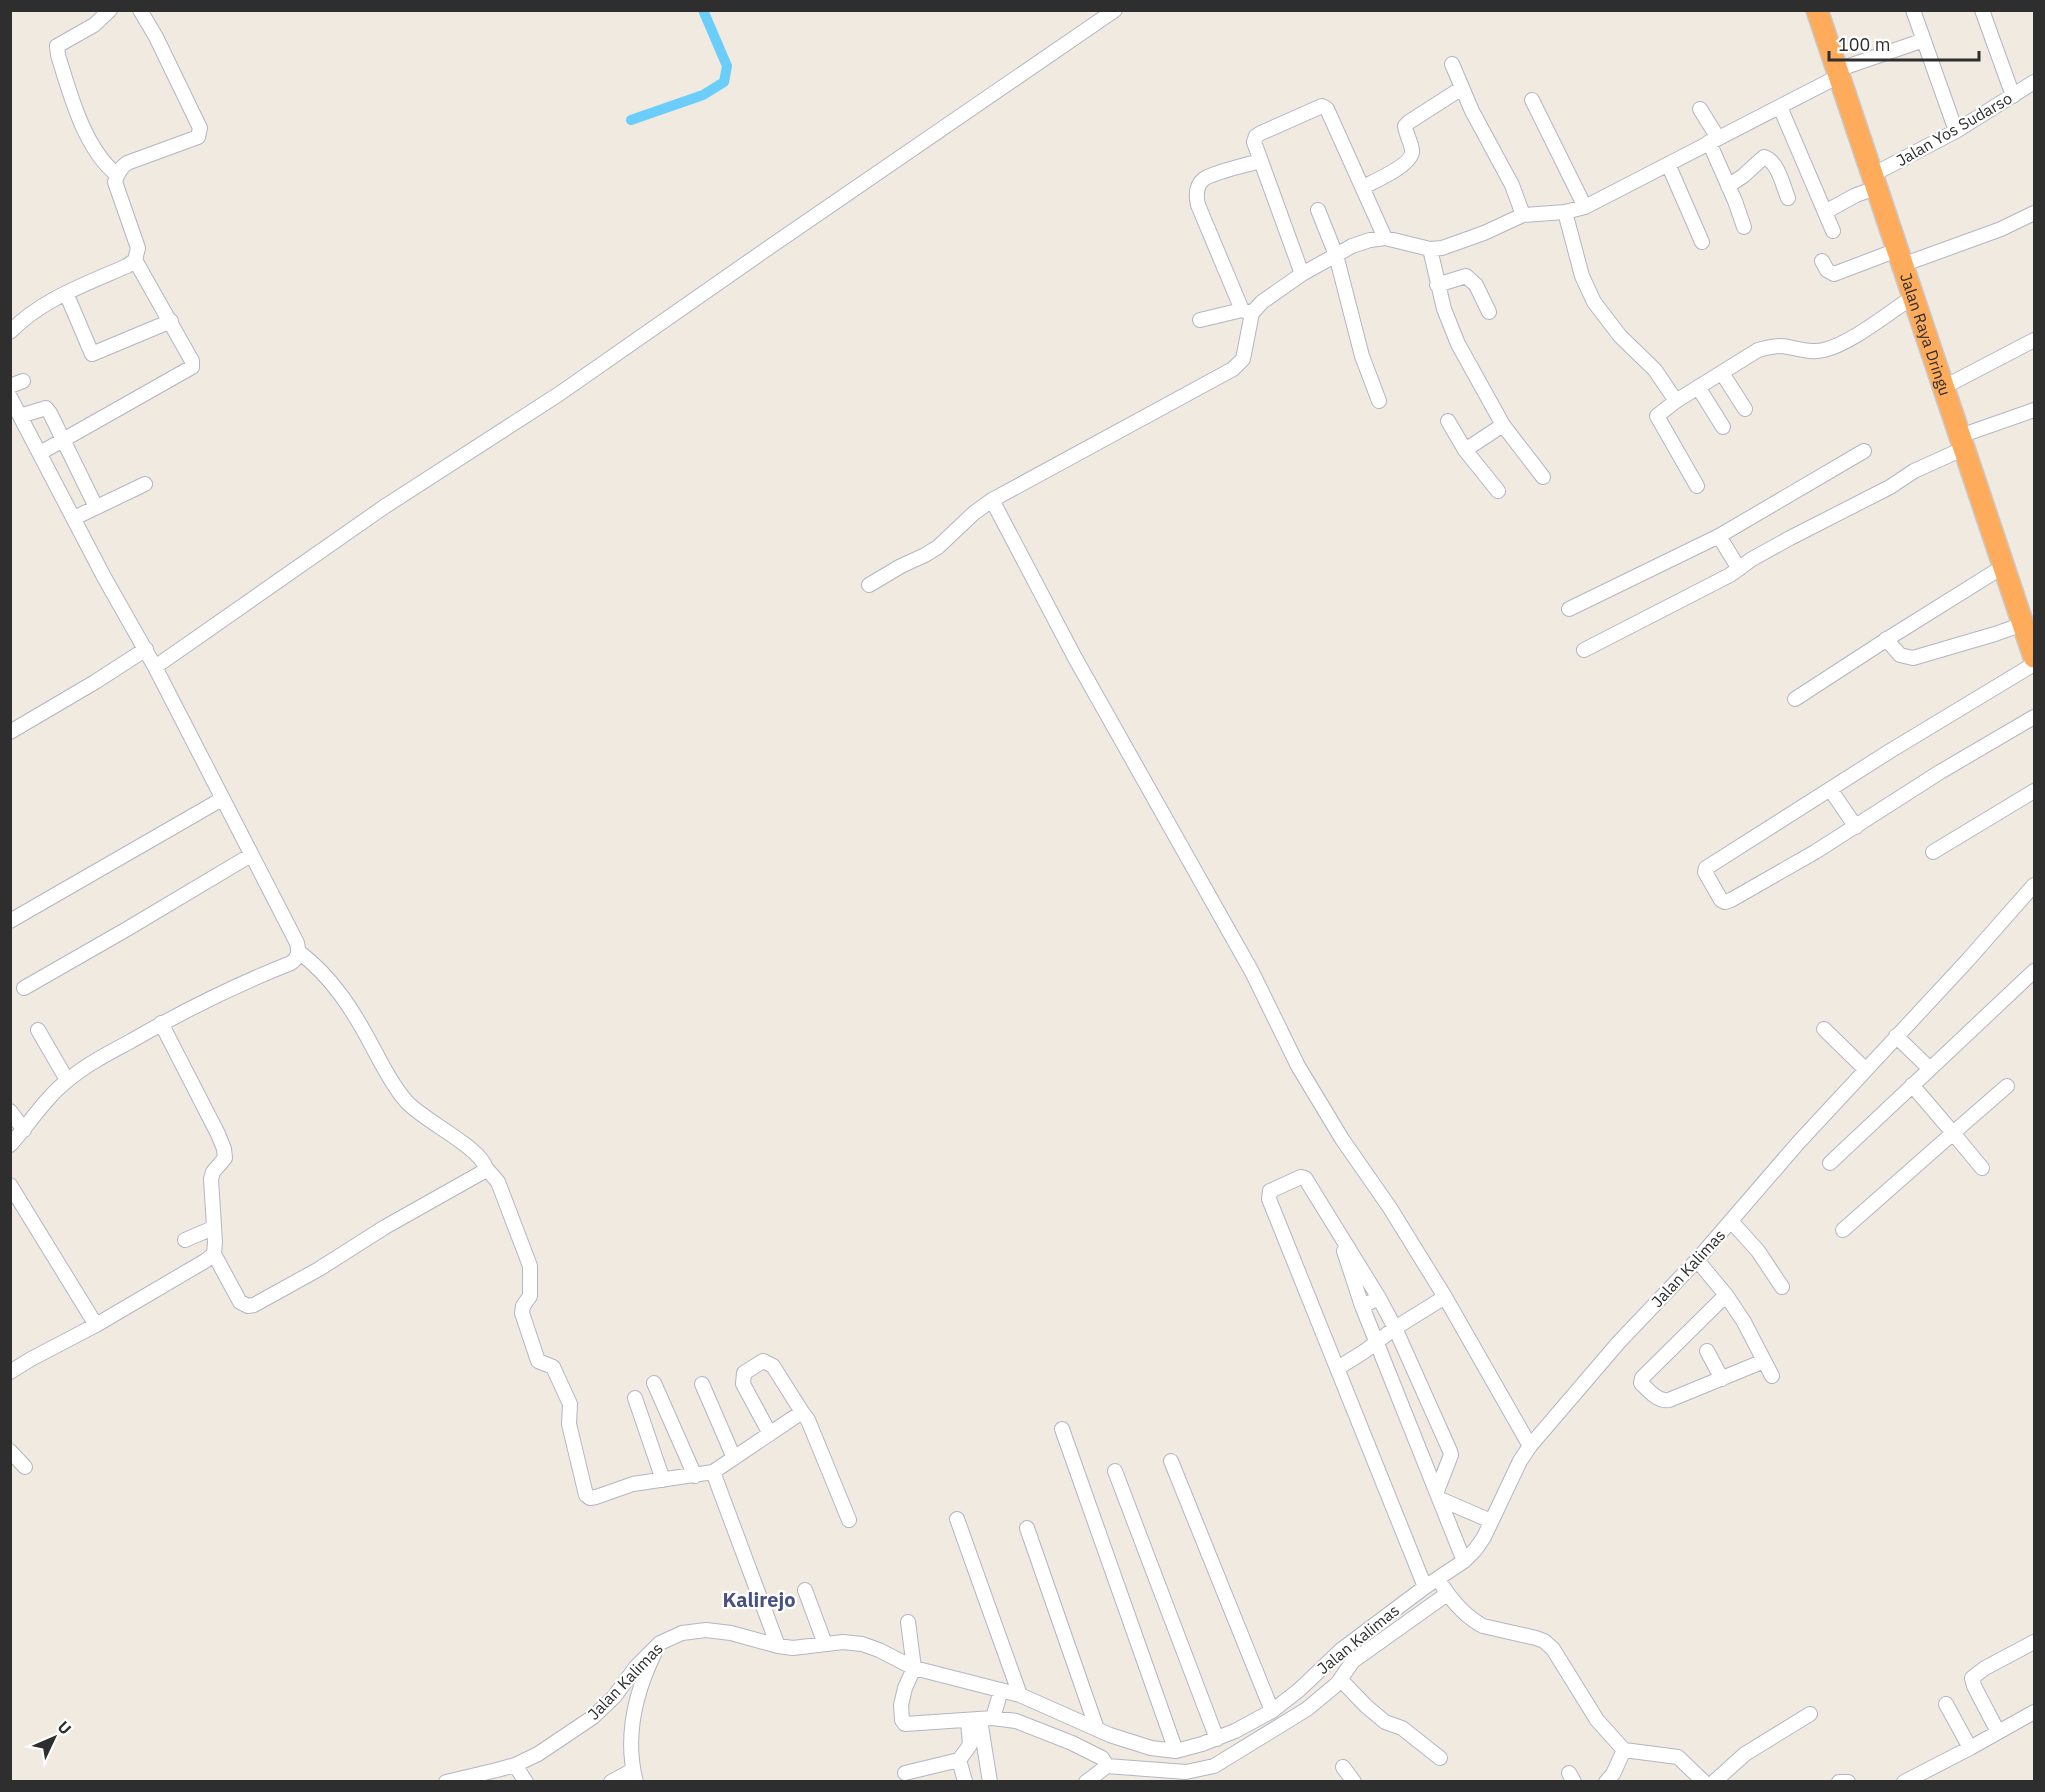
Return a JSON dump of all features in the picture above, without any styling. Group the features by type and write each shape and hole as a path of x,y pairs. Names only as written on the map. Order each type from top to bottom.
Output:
{"highway":[{"name":"Jalan Raya Dringu","path":"1817,10 1833,77 1874,181 2034,657"}],"street":[{"path":"110,10 94,25 57,46 73,106 104,164 117,175"},
{"path":"10,332 26,317 66,293 127,266 135,260 138,248 115,182 117,175 128,163 198,137 200,128 156,37 140,10"},
{"path":"155,667 384,507 559,394 770,246 1115,10"},
{"path":"1913,10 1956,131"},
{"path":"1982,10 2013,96"},
{"path":"1200,320 1247,312 1302,274 1352,246 1370,240 1385,238 1430,249 1442,248 1484,233 1522,215 1565,213 1586,207 1780,107 1833,77 1924,40"},
{"path":"1452,64 1488,144 1512,185 1522,215"},
{"name":"Jalan Yos Sudarso","path":"1825,212 2034,82"},
{"path":"1363,187 1404,164 1410,158 1412,149 1405,126 1462,87"},
{"path":"1532,100 1586,207"},
{"path":"1302,274 1254,142 1256,136 1325,106 1385,238"},
{"path":"1780,107 1833,231"},
{"path":"1700,110 1714,140 1744,227"},
{"path":"1728,186 1764,157 1770,159 1773,164 1788,198"},
{"path":"869,585 938,547 974,513 992,500 1225,375 1244,356 1247,312 1198,206 1196,195 1199,185 1207,177 1260,161"},
{"path":"1668,164 1702,242"},
{"path":"1318,210 1335,255 1362,356 1379,401"},
{"path":"1565,213 1582,276 1594,302 1620,336 1655,369 1676,401"},
{"path":"1822,261 1830,273 1834,274 2001,228 2034,213"},
{"path":"1430,249 1444,309 1458,344 1503,425 1543,477"},
{"path":"40,453 192,367 192,361 171,321 135,260"},
{"path":"1437,285 1466,276 1476,285 1489,312"},
{"path":"66,293 92,354 171,321"},
{"path":"1697,486 1658,419 1658,413 1758,350 1771,346 1807,351 1823,350 1846,340 1913,297"},
{"path":"1944,387 2034,340"},
{"path":"1722,373 1745,409"},
{"path":"1698,387 1723,427"},
{"path":"10,397 104,577 155,667 297,943 299,952 296,960 291,963 243,982 161,1023 85,1067 67,1080 43,1104 10,1145"},
{"path":"20,416 46,408 96,507"},
{"path":"1584,650 1681,601 1790,538 1890,487 1963,442 2034,410"},
{"path":"1448,422 1465,450 1498,491"},
{"path":"1465,450 1503,425"},
{"path":"1569,609 1719,536 1864,451"},
{"path":"74,518 145,484"},
{"path":"992,500 1074,656 1251,972 1298,1066 1342,1139 1390,1208 1445,1297 1530,1446"},
{"path":"1719,536 1739,569"},
{"path":"1795,699 2004,566"},
{"path":"1886,639 1900,655 1913,658 2023,624"},
{"path":"10,732 146,650"},
{"path":"2034,664 1830,789 1706,868 1705,872 1721,900 1725,902 1731,900 1856,827 1940,772 2034,717"},
{"path":"1830,789 1856,827"},
{"path":"1933,852 2034,791"},
{"path":"10,921 222,799"},
{"path":"24,988 251,855"},
{"name":"Jalan Kalimas","path":"446,1782 515,1765 561,1740 593,1717 614,1697 636,1667 660,1642 682,1633 706,1630 731,1633 793,1648 843,1642 862,1644 879,1650 912,1675 990,1708 1020,1695 1097,1730 1151,1748 1184,1763 1217,1739 1272,1711 1299,1690 1341,1650 1425,1587 1443,1586 1484,1537 1520,1461 1530,1446 1619,1342 1696,1260 1798,1143 1967,961 2034,885"},
{"path":"299,952 311,961 344,997 394,1085 407,1102 459,1140 483,1161 498,1182 530,1266 530,1296 523,1306 522,1313 536,1357 540,1363 553,1367 570,1404 568,1424 586,1495 590,1498 596,1497 633,1484 713,1472 802,1412"},
{"path":"1830,1163 2034,971"},
{"path":"161,1023 224,1149 225,1158 213,1172 211,1179 214,1254 240,1302 248,1306 254,1305 319,1269 486,1168"},
{"path":"1824,1029 1865,1069"},
{"path":"38,1030 67,1080"},
{"path":"1896,1036 1930,1069"},
{"path":"1912,1085 1982,1168"},
{"path":"1843,1230 2007,1086"},
{"path":"10,1111 24,1130"},
{"path":"1425,1587 1269,1199 1270,1191 1301,1177 1305,1178 1379,1298 1395,1328 1450,1451 1451,1455 1438,1495"},
{"path":"10,1185 96,1325"},
{"path":"1731,1221 1758,1251 1782,1287"},
{"path":"185,1240 213,1228"},
{"path":"1338,1231 1362,1306 1464,1561"},
{"path":"10,1372 96,1325 206,1261 214,1254"},
{"path":"1696,1260 1726,1295 1744,1322 1772,1376"},
{"path":"1726,1295 1640,1380 1663,1401 1670,1400 1764,1361"},
{"path":"1338,1368 1377,1343 1395,1328 1445,1297"},
{"path":"1362,1306 1379,1298"},
{"path":"1707,1351 1722,1379"},
{"path":"770,1434 743,1384 744,1373 763,1361 773,1366 808,1420 849,1520"},
{"path":"654,1383 695,1476"},
{"path":"702,1384 734,1458"},
{"path":"635,1398 663,1480"},
{"path":"1062,1429 1184,1763"},
{"path":"10,1451 25,1467"},
{"path":"1171,1461 1272,1711"},
{"path":"713,1472 778,1646"},
{"path":"1115,1472 1217,1739"},
{"path":"1438,1495 1491,1521"},
{"path":"957,1519 1020,1695"},
{"path":"1027,1528 1097,1730"},
{"path":"1086,1782 1107,1766 1184,1763 1214,1766 1307,1709 1341,1680 1353,1661 1443,1586 1468,1616 1483,1626 1544,1641 1553,1649 1597,1720 1624,1750 1678,1756 1704,1782"},
{"path":"805,1590 825,1644"},
{"path":"908,1622 912,1675 903,1694 901,1706 902,1720 905,1724 990,1708 1072,1743 1102,1758 1107,1766"},
{"path":"611,1782 634,1776 631,1720 642,1684 660,1642"},
{"path":"1998,1732 1972,1678 1985,1668 2034,1642"},
{"path":"1341,1680 1385,1722 1402,1728 1440,1758"},
{"path":"1947,1704 1970,1748"},
{"path":"905,1773 959,1760 990,1708"},
{"path":"990,1708 990,1782"},
{"path":"1904,1782 1929,1776 1970,1748 2034,1712"},
{"path":"1714,1782 1745,1754 1810,1714"},
{"path":"1606,1782 1618,1765 1624,1750"},
{"path":"959,1760 965,1781"},
{"path":"515,1765 526,1782"},
{"path":"1343,1767 1354,1782"},
{"path":"1839,1782 1848,1782"}],"waterway":[{"path":"631,120 703,95 724,82 727,66 703,10"}],"district":[{"name":"Kalirejo","path":"759,1600"}]}
